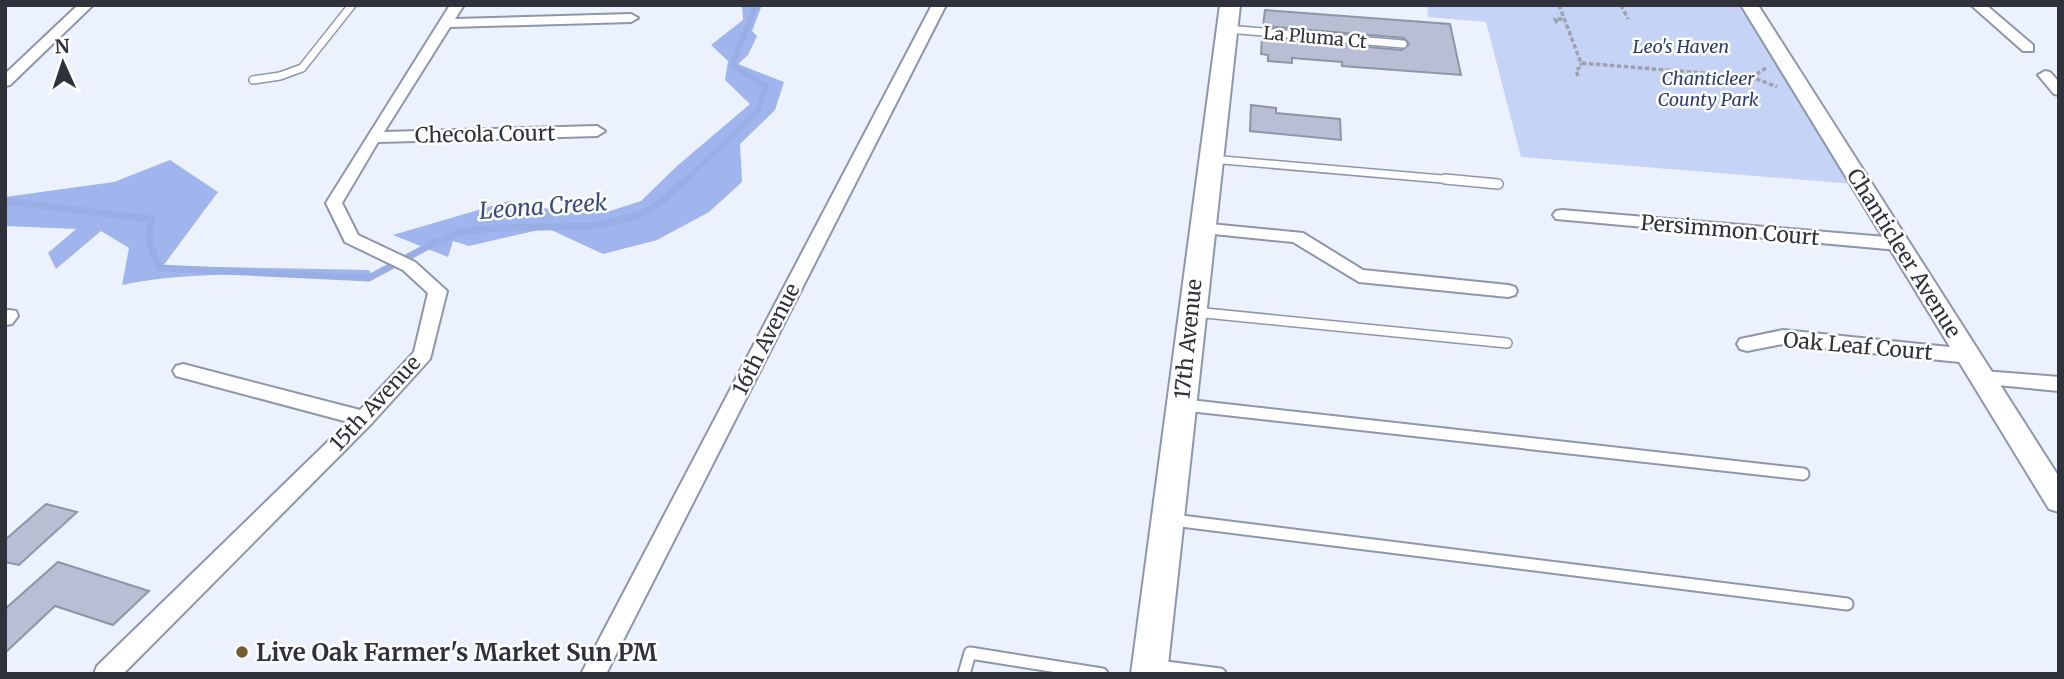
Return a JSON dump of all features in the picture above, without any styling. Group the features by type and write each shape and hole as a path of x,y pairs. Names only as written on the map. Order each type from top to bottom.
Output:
{"main road":[{"name":"17th Avenue","path":"1150,669 1200,228 1229,17"}],"street":[{"path":"5,82 86,5"},
{"name":"15th Avenue","path":"106,674 364,419 423,354 438,291 408,266 351,238 334,203 457,5"},
{"name":"16th Avenue","path":"593,674 939,5"},
{"name":"Chanticleer Avenue","path":"1749,5 2059,501"},
{"path":"1978,5 2028,48"},
{"path":"446,23 631,18"},
{"path":"2045,75 2059,90"},
{"name":"Checola Court","path":"373,137 597,131"},
{"name":"Persimmon Court","path":"1562,215 1899,244"},
{"path":"1200,228 1297,237 1359,276 1508,291"},
{"name":"Oak Leaf Court","path":"1746,344 1783,337 1969,356"},
{"path":"183,371 364,419"},
{"path":"1983,378 2059,384"}],"lane":[{"path":"253,80 280,76 302,68 352,5"},
{"name":"La Pluma Ct","path":"1229,17 1403,44"},
{"path":"1210,159 1497,184"},
{"path":"1191,311 1507,343"},
{"path":"1181,405 1803,474"},
{"path":"1169,520 1847,604"},
{"path":"964,674 970,653 1102,674"},
{"path":"1150,669 1220,674"}],"path":[{"path":"1559,5 1582,66 1576,70 1578,76"},
{"path":"1621,5 1628,19"},
{"path":"1557,23 1555,19 1564,19"},
{"path":"1581,63 1752,76 1778,88"},
{"path":"1752,76 1767,68"},
{"path":"1718,69 1728,75"}],"green space":[{"name":"Chanticleer County Park","path":"1427,5 1755,5 1866,185 1521,157 1486,22 1428,17"}],"shaded area":[{"path":"742,5 762,5 752,31 757,36 748,55 738,64 784,82 775,110 740,144 742,182 709,212 657,240 603,254 547,228 469,246 453,241 448,257 393,235 509,201 571,213 607,212 641,201 677,166 750,104 725,80 728,61 711,45 743,20"},
{"path":"170,160 218,192 163,266 369,270 374,279 215,275 122,285 129,248 101,231 56,269 48,253 76,229 5,226 5,197 114,182"}],"building":[{"path":"1265,10 1450,24 1461,75 1342,66 1342,62 1292,58 1292,63 1268,61 1268,55 1261,54 1262,38 1402,50 1409,44 1404,38 1263,26"},
{"path":"1251,105 1276,108 1276,113 1340,119 1341,140 1250,131"},
{"path":"46,504 77,512 19,565 5,562 5,540"},
{"path":"58,562 149,591 113,625 55,606 5,653 5,609"}],"waterway":[{"name":"Leona Creek","path":"685,181 758,110 766,86 732,65 756,5"},
{"name":"Leona Creek","path":"5,201 151,219 149,241 159,268 369,278 434,243 461,232 496,228 593,226 637,216 655,207 687,179"}],"place":[{"name":"Live Oak Farmer's Market Sun PM","path":"242,652"}],"park label":[{"name":"Leo's Haven","path":"1681,46"}]}
